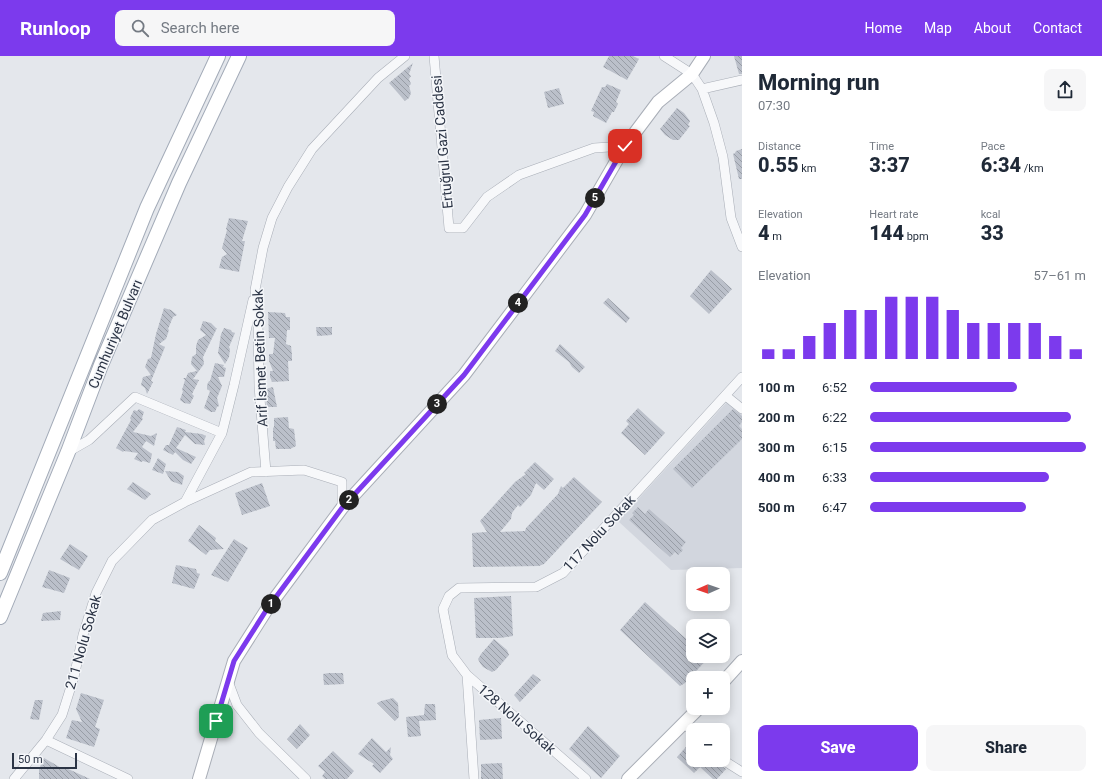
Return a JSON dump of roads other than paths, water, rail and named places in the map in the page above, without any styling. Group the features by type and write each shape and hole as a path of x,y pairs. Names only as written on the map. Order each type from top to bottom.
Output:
{"main road":[{"name":"Cumhuriyet Bulvarı","path":"0,573 147,208 218,56"},
{"name":"Cumhuriyet Bulvarı","path":"0,617 68,452 101,365 179,183 239,56"}],"street":[{"name":"Arif İsmet Betin Sokak","path":"266,472 259,386 258,322 255,290 263,248 272,218 288,187 312,149 378,78 405,56"},
{"name":"Ertuğrul Gazi Caddesi","path":"434,56 449,228 464,228 487,197 519,175 594,148 625,146"},
{"path":"664,56 692,74 702,89 714,123 722,157 731,218 742,247"},
{"path":"199,779 234,661 267,609 342,508 464,375 585,215 625,146 658,102 692,74 704,56"},
{"path":"702,89 742,80"},
{"path":"185,502 222,433 255,290"},
{"name":"117 Nolu Sokak","path":"452,655 443,609 448,596 459,588 536,587 563,573 742,377"},
{"path":"726,396 742,409"},
{"path":"68,452 89,440 134,397 222,433"},
{"name":"211 Nolu Sokak","path":"14,779 46,740 62,715 74,677 83,635 96,593 112,561 152,520 185,502 251,472 304,470 342,482 342,508"},
{"name":"128 Nolu Sokak","path":"452,655 467,675 586,779"},
{"path":"730,674 742,661"},
{"path":"467,675 474,779"},
{"path":"228,681 237,705 259,733 306,779"},
{"path":"628,779 686,731"},
{"path":"46,740 128,779"},
{"path":"730,764 742,772"}]}
